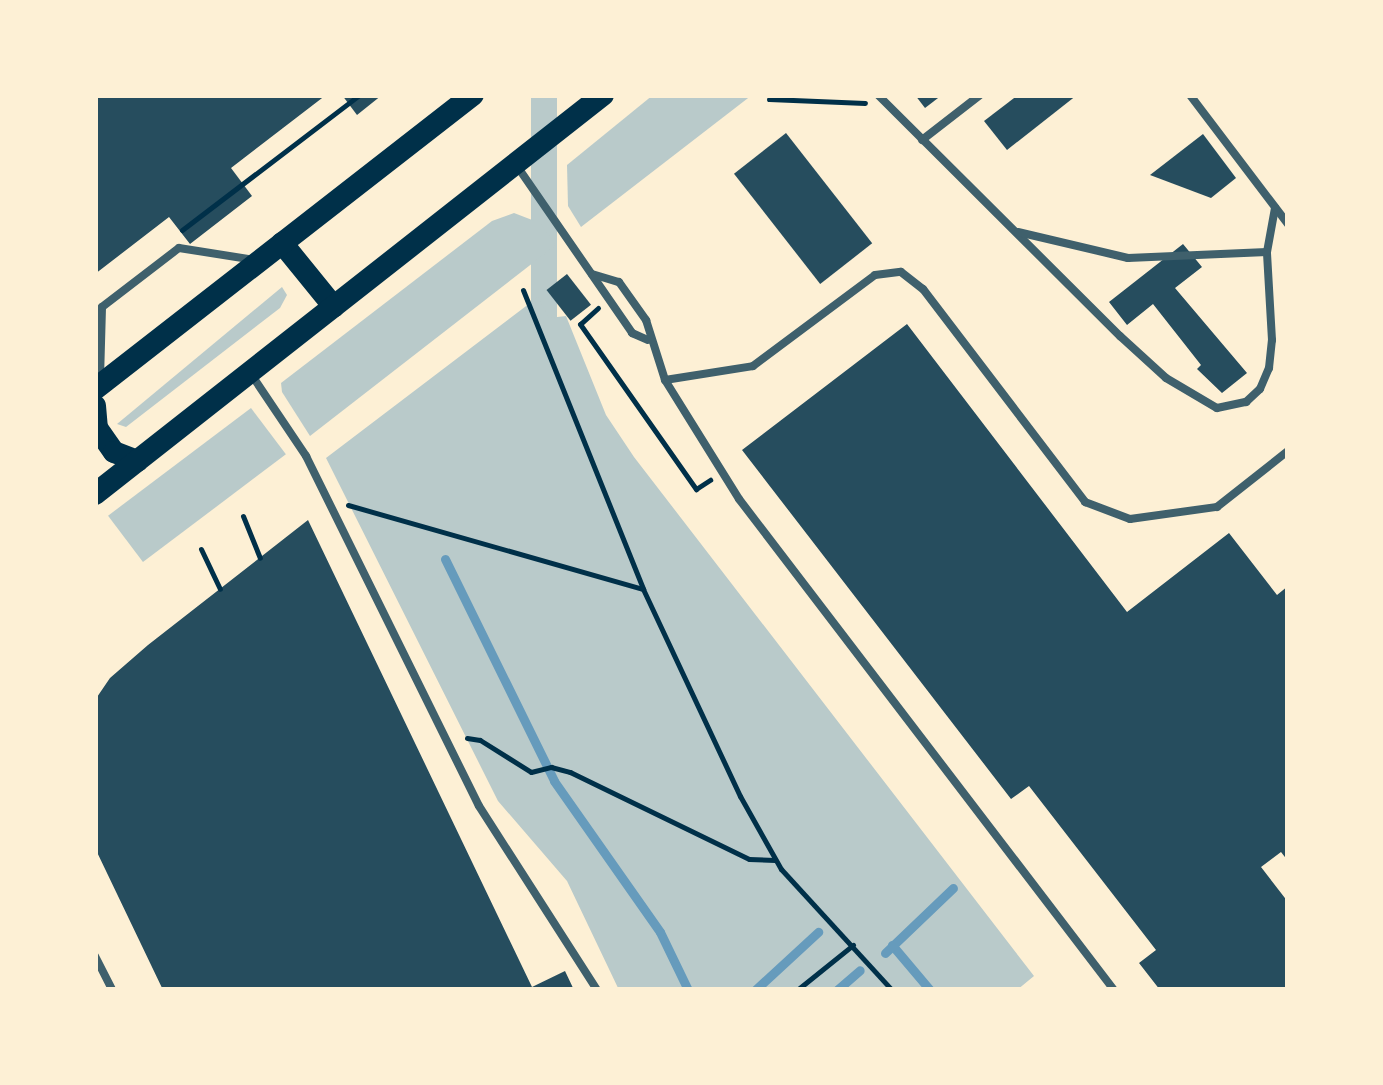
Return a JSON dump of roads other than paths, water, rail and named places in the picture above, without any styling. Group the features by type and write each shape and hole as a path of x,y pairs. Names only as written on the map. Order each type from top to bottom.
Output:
{"main road":[{"path":"137,461 114,452 96,428 96,394 260,260 473,95"},
{"path":"95,494 603,95"},
{"path":"282,243 334,307"}],"lane":[{"path":"878,95 1166,378 1216,408 1246,402 1260,389 1268,368 1272,340 1268,252 1276,208"},
{"path":"922,140 980,95"},
{"path":"1190,95 1288,224"},
{"path":"515,163 632,333 648,340"},
{"path":"1014,231 1128,258 1223,258 1268,252"},
{"path":"96,394 102,307 179,248 260,260"},
{"path":"665,380 752,366 875,276 901,272 923,289 1085,502 1130,519 1217,507 1288,451"},
{"path":"592,274 619,282 646,320 648,340 665,380 721,472 1114,990"},
{"path":"251,374 306,456 331,503 479,806 597,990"},
{"path":"95,956 112,990"}],"waterway":[{"path":"445,559 554,781 660,932 688,990"},
{"path":"885,953 953,888"},
{"path":"755,990 818,932"},
{"path":"892,945 930,990"},
{"path":"837,990 860,970"}]}
